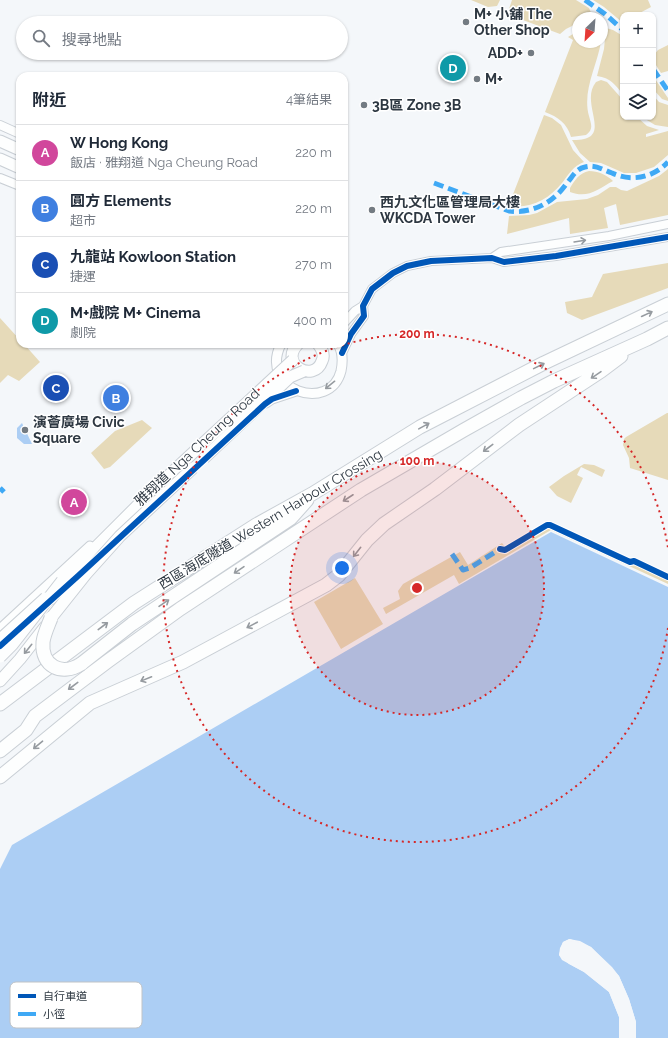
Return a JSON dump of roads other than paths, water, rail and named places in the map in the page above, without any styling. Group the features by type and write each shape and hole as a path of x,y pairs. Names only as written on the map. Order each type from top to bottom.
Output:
{"highway":[{"name":"西區海底隧道 Western Harbour Crossing","path":"0,704 153,590 256,525 312,494 420,427 544,363 668,304"},
{"name":"西區海底隧道 Western Harbour Crossing","path":"0,751 26,730 35,716 92,672 180,609 392,472 521,398 668,328"},
{"path":"0,777 90,703 183,662 326,585 338,575 367,540 384,524 435,489 519,425 601,371 638,343"},
{"path":"52,618 44,636 43,650 48,662 52,666 61,670 72,669 81,664 132,624 291,518 312,494"}],"main road":[{"path":"0,141 16,148"},
{"path":"0,159 16,166"},
{"path":"295,348 292,354 293,360 297,367 304,371"},
{"name":"雅翔道 Nga Cheung Road","path":"0,681 32,645 86,574 136,520 290,377 304,371 314,370 322,362 323,353 320,348"},
{"name":"雅翔道 Nga Cheung Road","path":"64,584 152,491 293,360"},
{"path":"0,657 64,584"}],"street":[{"path":"0,125 16,132"},
{"path":"0,178 16,184"},
{"path":"492,258 501,252 609,236 668,224"},
{"path":"348,338 364,316 363,306 372,288 398,270 407,266 431,261 492,258 504,262 556,256 668,237"},
{"path":"348,318 355,310 363,306"},
{"path":"279,348 277,354 277,367 284,381 296,391 310,394 328,388 335,382 340,374 343,364 340,348"},
{"name":"雅翔道 Nga Cheung Road","path":"0,629 256,394 277,367"},
{"name":"雅翔道 Nga Cheung Road","path":"0,638 64,584 265,404 272,399 296,391"},
{"path":"50,582 64,584"},
{"name":"雅翔道 Nga Cheung Road","path":"0,646 43,608 64,584"},
{"path":"28,603 43,608"}],"water":[{"path":"22,423 32,444 24,444 17,438 17,428"},
{"path":"551,532 668,587 668,1038 636,1038 636,1022 629,999 619,976 591,947 570,939 563,942 559,955 569,964 584,972 609,992 619,1017 619,1038 0,1038 0,869 12,845"}],"place":[{"name":"M+ 小舖 The Other Shop","path":"466,22"},
{"name":"ADD+","path":"531,53"},
{"name":"M+戲院 M+ Cinema","path":"453,68"},
{"name":"M+","path":"477,79"},
{"name":"3B區 Zone 3B","path":"364,105"},
{"name":"西九文化區管理局大樓 WKCDA Tower","path":"372,210"},
{"name":"九龍站 Kowloon Station","path":"56,388"},
{"name":"圓方 Elements","path":"116,398"},
{"name":"演薈廣場 Civic Square","path":"25,430"},
{"name":"W Hong Kong","path":"74,502"}]}
